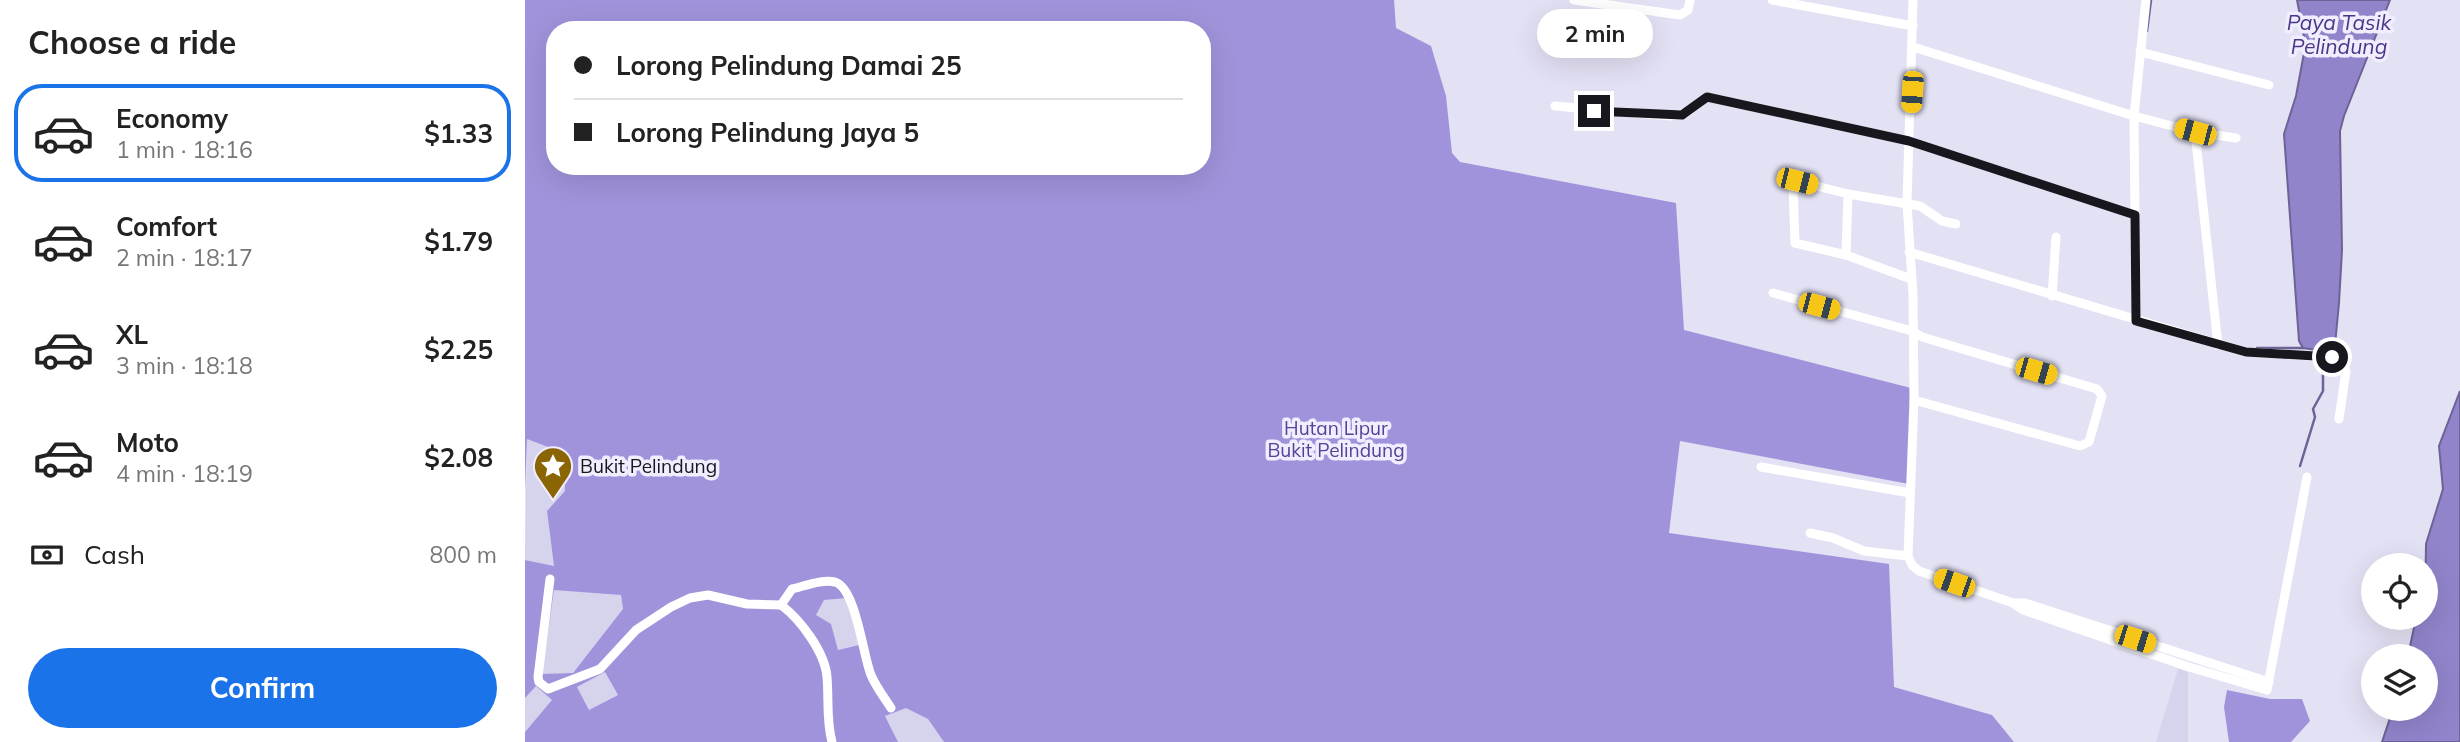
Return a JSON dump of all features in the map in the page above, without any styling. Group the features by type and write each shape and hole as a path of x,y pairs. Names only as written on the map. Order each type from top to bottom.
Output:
{"street":[{"path":"1574,0 1679,15 1688,10 1690,0"},
{"path":"1772,0 1913,26"},
{"path":"1913,0 1907,203 1912,279 1913,400 1908,556 1912,565 1919,571 2013,603 2025,603 2269,682 2307,477"},
{"path":"2136,321 2134,116 2146,0"},
{"path":"1913,47 2134,116 2195,132 2236,138"},
{"path":"2140,52 2269,85"},
{"path":"1555,106 1670,116 1686,113 1707,97 1909,141 2135,215"},
{"path":"2195,132 2218,345"},
{"path":"1912,279 1846,255 1795,243 1794,182 1924,207 1942,220 1956,224"},
{"path":"1846,255 1847,194"},
{"path":"2052,296 2056,237"},
{"path":"1909,252 2218,345 2269,355 2340,358 2346,371 2339,419"},
{"path":"1773,293 1912,331 1922,337 2097,389 2102,396 2087,444 2080,446 1913,400"},
{"path":"1761,467 1910,493"},
{"path":"1810,533 1833,538 1864,551 1908,556"},
{"path":"550,579 538,677 539,682 548,689 600,669 636,630 690,598 708,595 747,604 781,605 802,624 825,668 826,707 832,742"},
{"path":"781,605 792,589 835,582 844,588 851,599 870,674 891,708"}],"shaded area":[{"path":"527,439 565,453 565,491 547,511 554,566 525,560"},
{"path":"554,589 621,595 623,609 573,673 542,675"},
{"path":"847,598 859,645 838,650 831,625 816,615 824,600"},
{"path":"2178,669 2188,672 2188,742 2156,742"},
{"path":"605,672 618,695 589,710 577,687"},
{"path":"536,685 553,700 525,732 525,698"},
{"path":"906,707 928,719 944,742 898,742 885,716"}],"green space":[{"name":"Hutan Lipur Bukit Pelindung","path":"525,0 1394,0 1396,28 1431,46 1446,96 1452,153 1460,162 1676,203 1684,330 1911,388 1909,484 1680,441 1669,533 1889,564 1894,687 1992,715 2014,742 944,742 928,719 906,708 885,716 898,742 525,742 525,732 552,700 536,686 525,698 525,560 554,566 547,511 565,491 564,453 527,439 525,490","holes":["554,590 621,595 623,609 573,673 542,674","847,598 859,645 838,650 831,624 816,615 824,600","605,672 618,695 589,710 577,687"]},
{"path":"2227,690 2270,699 2302,699 2310,721 2291,742 2229,742 2224,707"}],"water":[{"name":"Paya Tasik Pelindung","path":"2297,0 2390,0 2340,131 2342,250 2335,345 2331,352 2303,348 2299,341 2284,134 2296,96 2304,53"},
{"path":"2460,391 2460,742 2382,742 2389,721 2438,721 2438,644 2411,644 2413,630 2438,630 2438,553 2426,553 2426,544 2443,489 2439,446"}],"waterway":[{"path":"2147,31 2151,0"},
{"path":"2257,348 2303,348"},
{"path":"2300,466 2315,417 2313,409 2323,391 2323,362"}],"place":[{"name":"Bukit Pelindung","path":"553,500"}],"route":[{"path":"1594,111 1682,115 1707,97 1909,141 2135,215 2136,321 2246,352 2332,357"}]}
